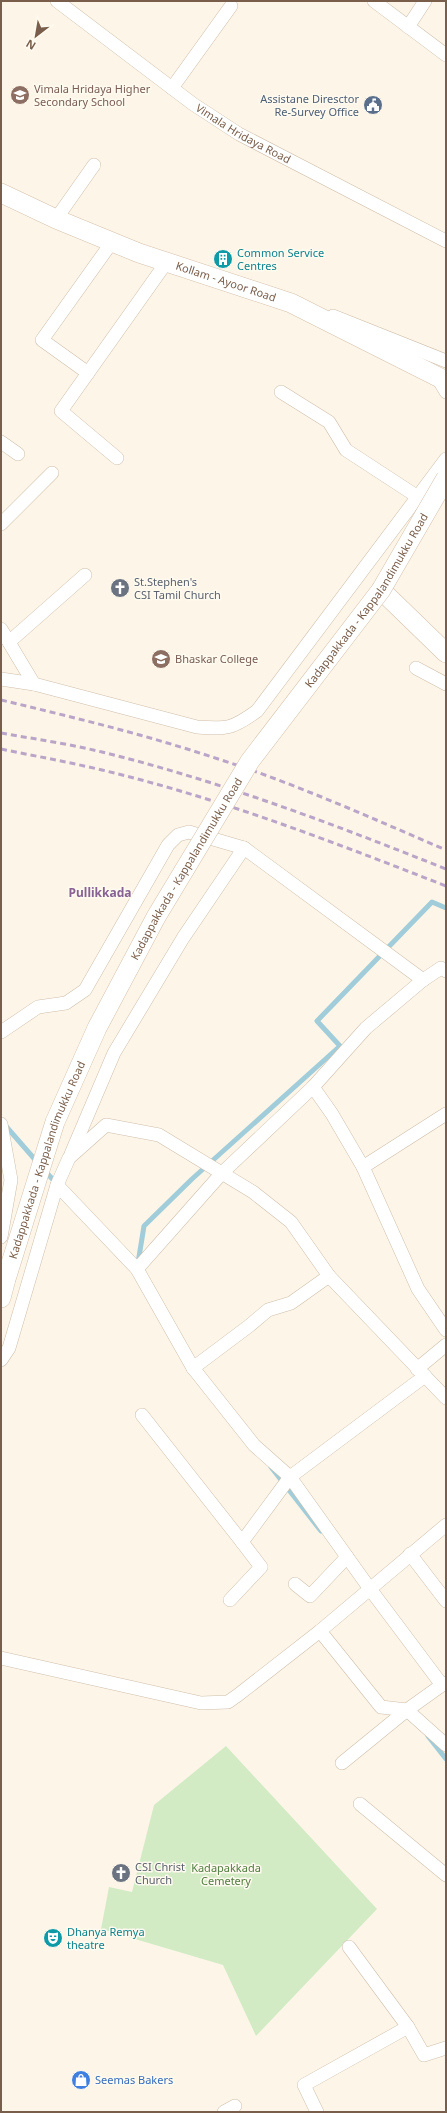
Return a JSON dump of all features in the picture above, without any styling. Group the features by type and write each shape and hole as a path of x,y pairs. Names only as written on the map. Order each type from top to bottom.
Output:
{"main road":[{"name":"Kollam - Ayoor Road","path":"1,193 56,219 166,263 291,303 443,373"},
{"name":"Kadappakkada - Kappalandimukku Road","path":"1,1298 55,1122 97,1028 156,917 250,761 381,590 446,478"},
{"path":"381,590 446,653"}],"street":[{"name":"Vimala Hridaya Road","path":"57,1 172,88 239,134 446,241"},
{"path":"374,1 446,55"},
{"path":"408,27 426,1"},
{"path":"172,88 231,6"},
{"path":"56,219 94,165"},
{"path":"88,373 42,340 112,242"},
{"path":"117,458 61,411 166,263"},
{"path":"443,373 446,392"},
{"path":"281,392 329,422 346,450 418,497"},
{"path":"1,442 18,454"},
{"path":"1,679 34,684 197,726 220,728 237,725 257,711 446,460"},
{"path":"1,524 52,473"},
{"path":"9,642 85,575"},
{"path":"1,629 34,684"},
{"path":"416,668 446,684"},
{"path":"1,1032 38,1007 66,1003 85,990 168,846 178,835 189,832 244,848 423,980"},
{"path":"1,1360 8,1348 57,1185 114,1053 183,938 244,848"},
{"path":"137,1269 222,1173 313,1087 366,1028 423,980 441,968 446,971"},
{"path":"313,1087 332,1114 362,1167 418,1289 446,1330"},
{"path":"362,1167 446,1114"},
{"path":"1,1124 12,1180 1,1237"},
{"path":"69,1158 106,1125 159,1135 253,1192 291,1222 329,1276 446,1398"},
{"path":"57,1185 137,1269 193,1368 254,1445 290,1477 370,1589 444,1684 407,1710 342,1763"},
{"path":"193,1368 268,1310 291,1303 329,1276"},
{"path":"242,1542 290,1477 421,1372 446,1345"},
{"path":"142,1414 262,1567 230,1600"},
{"path":"1,1658 201,1703 228,1702 320,1631 446,1525"},
{"path":"410,1554 446,1601"},
{"path":"295,1584 310,1596 347,1557"},
{"path":"320,1631 381,1707 407,1710 446,1745"},
{"path":"360,1804 446,1875"},
{"path":"349,1947 408,2027 424,2055 446,2048"},
{"path":"317,2112 304,2085 408,2027"}],"green space":[{"name":"Kadapakkada Cemetery","path":"226,1746 377,1909 256,2036 223,1965 101,1929 109,1887 132,1892 154,1805"}],"waterway":[{"path":"138,1263 144,1226 192,1179 340,1046 317,1021 432,902 446,908"},
{"path":"4,1124 38,1163"},
{"path":"45,1171 57,1184"},
{"path":"271,1467 321,1531"},
{"path":"428,1736 446,1759"}],"railway":[{"path":"1,700 134,733 242,767 330,800 446,850"},
{"path":"1,733 90,749 190,776 276,804 446,869"},
{"path":"1,749 102,770 146,781 233,807 319,837 446,886"}],"place":[{"name":"Vimala Hridaya Higher Secondary School","path":"20,95"},
{"name":"Assistane Diresctor Re-Survey Office","path":"373,105"},
{"name":"Common Service Centres","path":"223,259"},
{"name":"St.Stephen's CSI Tamil Church","path":"120,588"},
{"name":"Bhaskar College","path":"161,659"},
{"name":"CSI Christ Church","path":"121,1873"},
{"name":"Dhanya Remya theatre","path":"53,1938"},
{"name":"Seemas Bakers","path":"81,2080"}],"district":[{"name":"Pullikkada","path":"100,893"}]}
